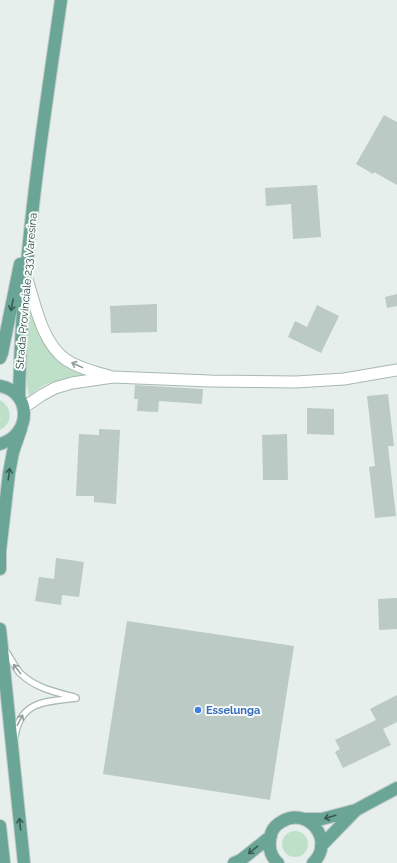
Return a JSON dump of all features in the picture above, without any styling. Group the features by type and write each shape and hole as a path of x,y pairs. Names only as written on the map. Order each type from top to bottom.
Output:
{"main road":[{"name":"Strada Provinciale 233 Varesina","path":"0,569 0,551 9,473 13,452 24,422 21,403 19,357 26,273 36,184 61,0"},
{"name":"Strada Provinciale 233 Varesina","path":"0,358 36,184"},
{"path":"0,386 11,391 21,403"},
{"path":"0,444 15,437 21,429"},
{"path":"0,629 12,758 24,863"},
{"path":"278,863 271,855 269,846 273,830 278,824 286,819 322,819 356,810 395,789"},
{"path":"318,857 356,810"},
{"path":"303,819 311,823 317,829 321,837 318,857"},
{"path":"0,826 4,863"},
{"path":"234,863 241,860 271,836"}],"street":[{"path":"26,273 42,327 55,349 75,365 113,377"},
{"path":"21,403 55,388 72,383 113,377 210,381 320,381 368,376 397,370"}],"lane":[{"path":"1,644 20,673 31,682 45,689 76,698 47,702 29,708 22,715 17,725 12,758"}],"green space":[{"path":"30,311 32,311 44,342 56,359 74,371 85,375 85,377 63,379 49,383 42,386 31,396 29,396 26,364"},
{"path":"0,400 7,407 10,415 7,423 0,430"},
{"path":"295,831 304,835 308,844 304,853 295,857 286,853 282,844 286,835"}],"building":[{"path":"384,115 397,122 397,185 356,164"},
{"path":"317,185 321,237 293,239 291,204 266,206 265,188"},
{"path":"397,294 397,306 387,308 385,297"},
{"path":"157,304 157,332 111,333 110,306"},
{"path":"317,305 339,316 321,353 288,337 295,321 307,327"},
{"path":"135,385 203,389 202,404 159,401 158,412 137,411 138,399 134,399"},
{"path":"388,394 394,446 388,446 396,516 375,518 369,467 375,466 367,396"},
{"path":"307,408 334,409 334,435 307,434"},
{"path":"99,429 120,430 116,504 94,502 94,496 76,496 79,434 99,435"},
{"path":"287,434 288,480 263,480 262,435"},
{"path":"56,558 84,562 79,597 62,595 61,605 35,601 39,577 54,579"},
{"path":"397,598 397,629 379,630 378,599"},
{"name":"Esselunga","path":"127,621 294,646 270,800 103,774"},
{"path":"397,695 397,722 383,729 391,745 343,768 335,752 340,749 335,740 376,720 370,709"}],"place":[{"name":"Esselunga","path":"198,710"}]}
